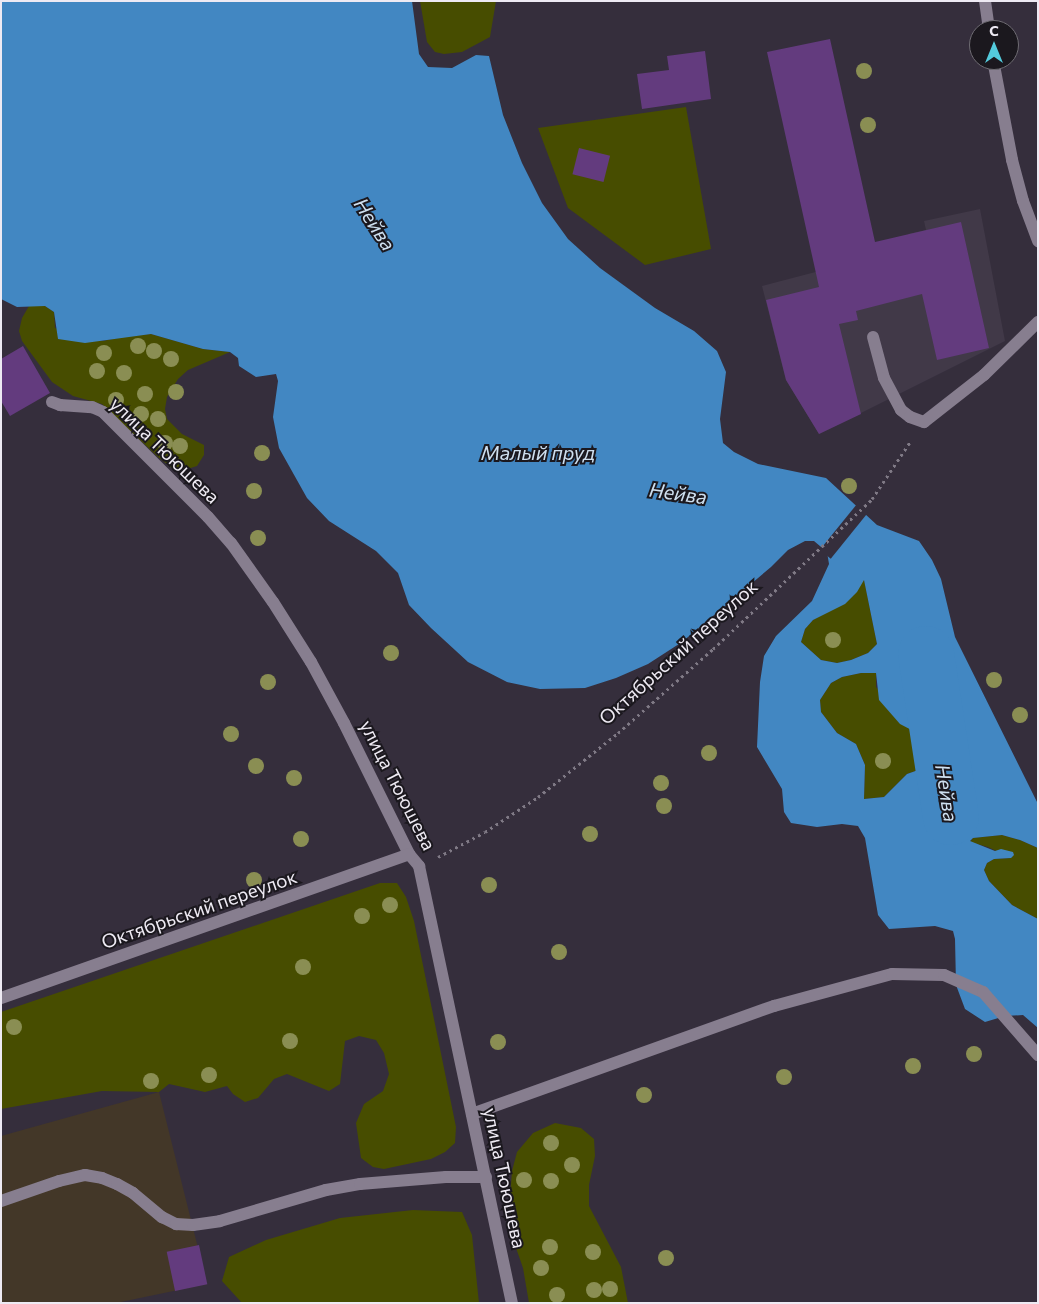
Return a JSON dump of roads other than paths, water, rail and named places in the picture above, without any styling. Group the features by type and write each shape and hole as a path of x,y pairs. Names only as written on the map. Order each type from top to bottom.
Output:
{"street":[{"path":"985,1 988,20"},
{"path":"996,70 1012,160 1023,201 1038,241"},
{"path":"873,337 884,378 901,410 910,418 924,422 984,375 1038,322"},
{"name":"улица Тююшева","path":"52,402 60,405 92,407 103,412 208,517 231,543 273,602 311,662 349,731 409,854 419,866 512,1303"},
{"name":"Октябрьский переулок","path":"1,998 409,854"},
{"path":"472,1114 774,1006 892,974 944,975 983,992 1038,1055"},
{"path":"1,1200 59,1181 85,1175 102,1178 118,1184 133,1193 162,1217 176,1224 193,1225 220,1221 326,1190 360,1184 446,1177 486,1177"}],"water":[{"name":"Малый пруд","path":"1,1 412,1 419,54 428,67 452,68 476,55 489,56 503,115 522,163 542,203 568,239 600,268 655,308 694,331 717,351 726,372 720,419 723,443 734,452 758,464 826,478 877,525 919,541 932,560 941,579 955,637 1038,804 1038,848 1002,835 973,838 970,841 995,851 1001,849 1013,852 1014,855 1011,858 994,859 987,863 984,870 989,881 1012,905 1038,919 1038,1028 1023,1015 1005,1016 985,1022 965,1009 956,985 955,939 953,931 935,926 889,929 878,915 865,838 858,826 842,824 817,827 791,823 784,812 782,789 757,747 760,682 764,656 776,636 812,601 829,564 827,552 814,541 805,541 788,550 771,567 682,642 648,664 616,678 585,688 540,689 507,682 468,662 431,628 409,605 398,573 376,551 329,521 307,498 279,448 273,417 278,381 276,374 256,377 239,366 238,358 230,352 203,349 151,334 85,343 58,339 54,312 45,306 17,307 1,299","holes":["864,580 877,644 868,653 851,660 837,663 821,660 801,642 805,629 813,620 845,604 857,592","861,673 876,673 879,700 900,724 921,735 946,730 921,769 907,774 884,797 864,799 865,765 856,744 837,733 821,712 820,700 831,683 842,677"]}],"waterway":[{"name":"Нейва","path":"926,654 951,817"}]}
